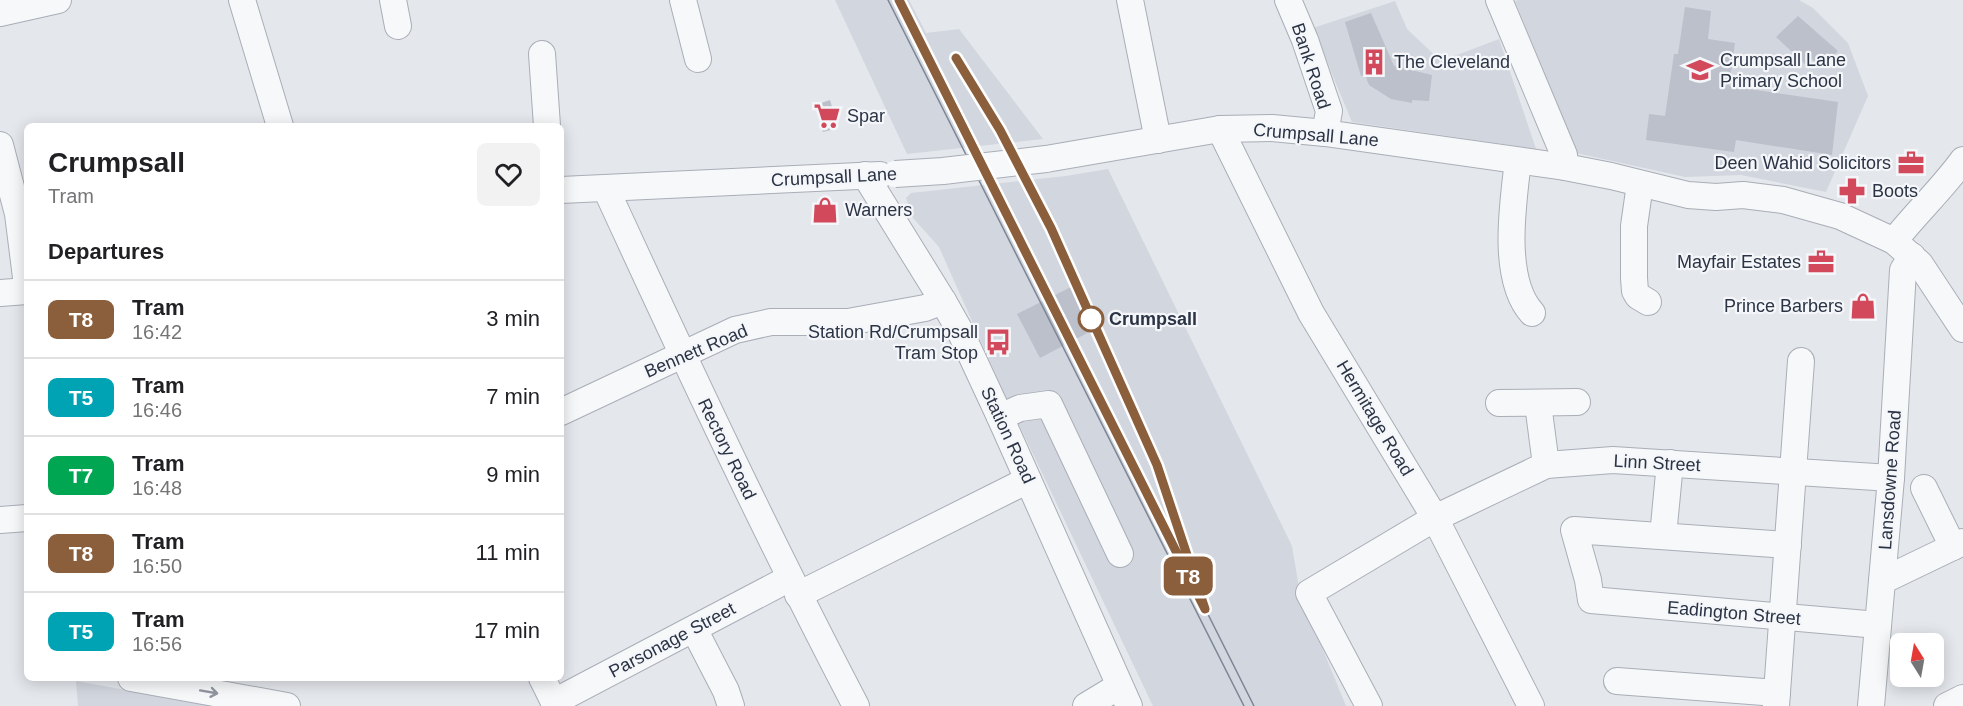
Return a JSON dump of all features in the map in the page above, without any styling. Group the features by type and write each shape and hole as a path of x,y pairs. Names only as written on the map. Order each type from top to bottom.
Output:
{"street":[{"path":"0,13 58,0"},
{"path":"242,0 279,123"},
{"path":"393,0 398,26"},
{"path":"683,0 698,59"},
{"path":"1130,0 1158,140"},
{"name":"Bank Road","path":"1288,0 1305,40 1329,111 1324,133"},
{"path":"1499,0 1564,155 1565,167"},
{"path":"542,54 547,123"},
{"name":"Crumpsall Lane","path":"564,190 943,171 1046,159 1220,129 1272,128 1324,133 1565,167 1688,195 1716,197 1743,195 1783,200 1840,216 1903,248"},
{"name":"Hermitage Road","path":"1220,129 1311,313 1435,518 1531,706"},
{"path":"0,145 24,268"},
{"name":"Lansdowne Road","path":"1871,706 1891,478 1903,248 1911,219 1951,177 1963,160"},
{"path":"1518,161 1511,229 1512,248 1522,299 1532,313"},
{"name":"Station Road","path":"865,176 944,301 1000,417 1124,696"},
{"path":"1640,184 1634,226 1634,279 1638,296 1648,302"},
{"name":"Rectory Road","path":"606,189 682,354 794,586 856,706"},
{"path":"1903,248 1931,278 1963,329"},
{"path":"0,293 24,291"},
{"name":"Bennett Road","path":"564,411 735,330 771,322 849,322 924,308 944,301"},
{"path":"1617,681 1776,700 1801,361"},
{"path":"1499,403 1577,402"},
{"path":"1000,417 1020,408 1049,404 1120,554"},
{"path":"1538,404 1546,465"},
{"name":"Linn Street","path":"1369,706 1309,593 1435,518 1546,465 1613,460 1891,478"},
{"path":"1670,463 1663,537 1788,545"},
{"name":"Parsonage Street","path":"555,704 694,629 903,543 1028,480"},
{"path":"1882,581 1958,544 1924,488"},
{"path":"0,520 24,518"},
{"name":"Eadington Street","path":"1663,537 1574,530 1588,580 1591,600 1878,626"},
{"path":"694,629 726,691 731,706"},
{"path":"146,681 255,703 288,706"},
{"path":"544,681 555,704"},
{"path":"1086,706 1124,696"},
{"path":"1947,706 1963,698"}],"shaded area":[{"path":"835,0 909,0 926,33 959,29 1043,139 907,154"},
{"name":"Crumpsall Lane Primary School","path":"1799,0 1813,8 1848,43 1868,96 1826,192 1741,175 1685,177 1576,153 1515,1"},
{"path":"1395,1 1407,29 1441,61 1499,39 1536,149 1352,122 1313,28"},
{"path":"1108,169 1292,546 1300,594 1346,706 1153,706 1004,393 939,247 913,218 906,198 911,193 1066,176"},
{"path":"76,681 215,706 78,706"}],"building":[{"path":"1685,7 1711,11 1708,39 1735,43 1729,86 1838,102 1832,155 1736,140 1734,152 1646,140 1649,114 1665,116 1674,54 1678,54"},
{"name":"The Cleveland","path":"1371,13 1394,66 1432,75 1429,101 1412,100 1412,103 1391,99 1369,85 1365,75 1361,76 1345,22"},
{"path":"1798,16 1838,51 1822,67 1812,59 1806,65 1776,37"},
{"name":"Spar","path":"830,100 838,128 823,132 815,105"},
{"path":"1071,287 1093,330 1040,358 1017,314"}],"tram line":[{"path":"888,0 1244,706"},
{"path":"899,0 1034,268"},
{"name":"T8","path":"899,0 1205,609 1157,465 1051,228 1000,130 956,58"},
{"path":"955,58 1000,130 1051,228 1157,465 1189,564"},
{"path":"1100,399 1254,706"}],"place":[{"name":"The Cleveland","path":"1374,62"},
{"name":"Crumpsall Lane Primary School","path":"1700,70"},
{"name":"Spar","path":"827,116"},
{"name":"Deen Wahid Solicitors","path":"1911,163"},
{"name":"Boots","path":"1852,191"},
{"name":"Warners","path":"825,210"},
{"name":"Mayfair Estates","path":"1821,262"},
{"name":"Prince Barbers","path":"1863,306"},
{"name":"Crumpsall","path":"1091,319"},
{"name":"Station Rd/Crumpsall Tram Stop","path":"998,342"}]}
